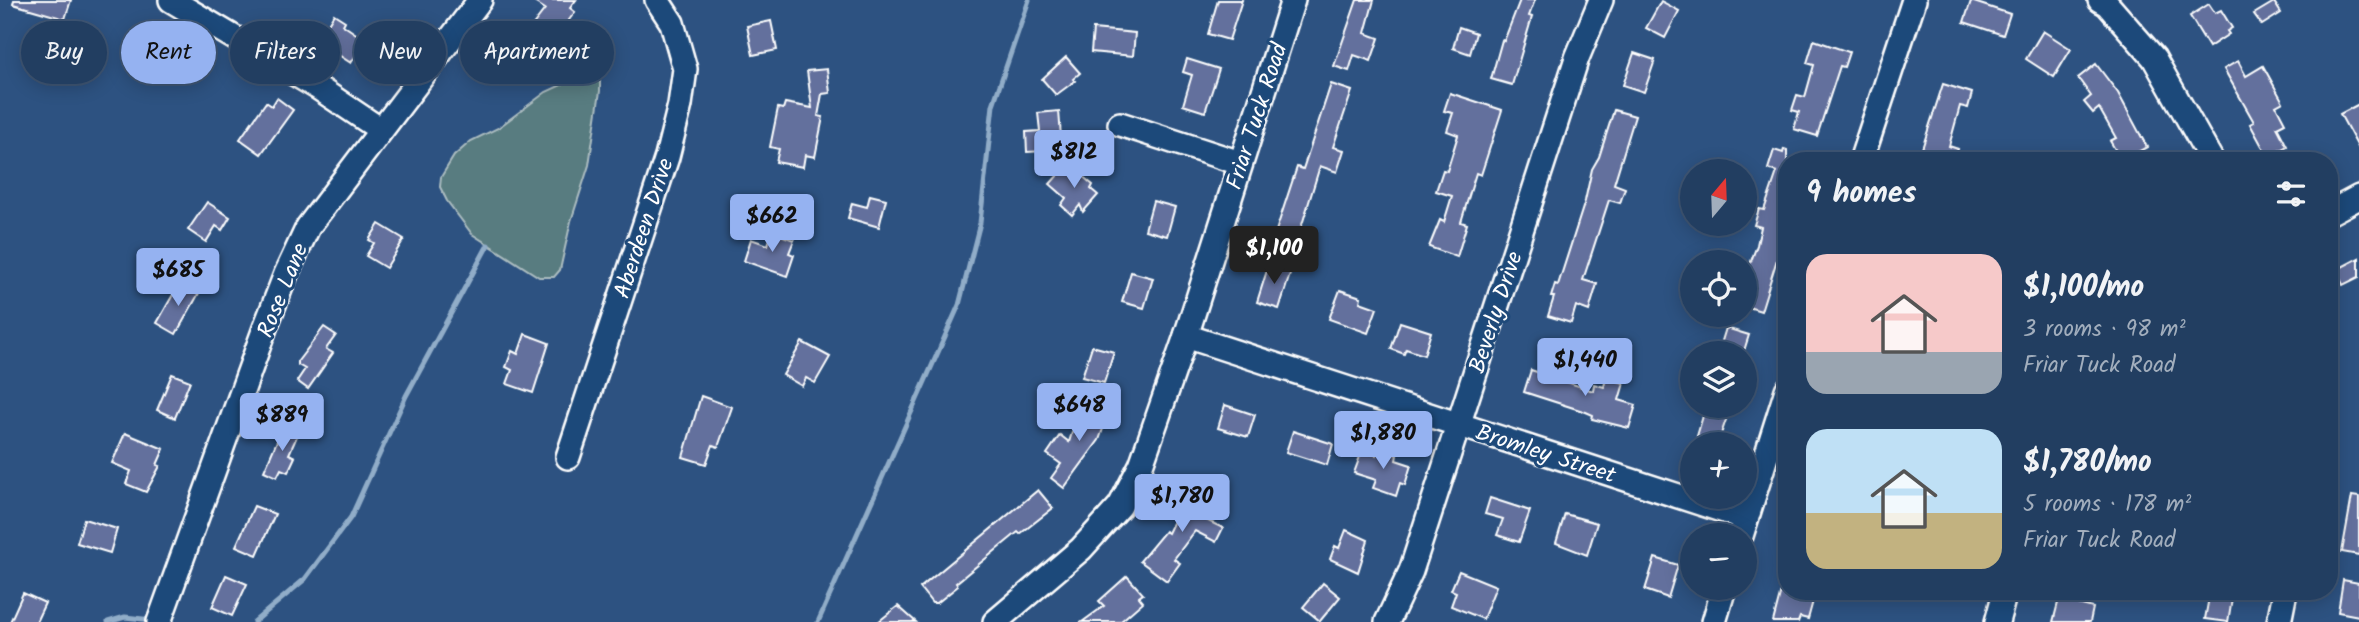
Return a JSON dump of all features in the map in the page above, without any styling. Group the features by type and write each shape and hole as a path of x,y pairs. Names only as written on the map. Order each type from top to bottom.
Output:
{"street":[{"path":"171,0 317,86 381,130"},
{"name":"Rose Lane","path":"159,622 286,274 308,227 480,0"},
{"name":"Aberdeen Drive","path":"568,457 667,157 680,105 685,69 672,23 657,0"},
{"name":"Friar Tuck Road","path":"995,622 1081,550 1121,506 1141,465 1186,336 1293,0"},
{"name":"Beverly Drive","path":"1387,622 1411,571 1577,58 1601,0"},
{"path":"1864,152 1914,0"},
{"path":"2099,0 2107,4 2154,58 2207,152"},
{"path":"1120,124 1240,163"},
{"path":"2338,208 2359,197"},
{"name":"Bromley Street","path":"1186,336 1459,425 1733,523"},
{"path":"1745,523 1778,419"},
{"path":"1714,622 1720,600"},
{"path":"1997,622 2003,600"},
{"path":"2279,622 2283,600"}],"green space":[{"path":"563,84 600,84 589,165 571,221 560,270 554,277 539,277 472,234 440,187 441,177 454,156 471,141 498,128 546,92"}],"building":[{"path":"14,0 71,0 65,19 13,4"},
{"path":"531,0 576,0 570,8 575,12 568,21 536,21 545,9"},
{"path":"1218,0 1242,0 1229,40 1208,34"},
{"path":"1357,0 1374,0 1365,33 1379,38 1371,61 1354,55 1349,71 1334,66"},
{"path":"1520,0 1535,0 1512,85 1491,79 1502,40 1504,41"},
{"path":"1661,1 1679,11 1665,38 1646,28"},
{"path":"1971,1 2010,14 2003,35 1964,22"},
{"path":"2274,2 2281,13 2262,25 2254,14"},
{"path":"2209,4 2215,13 2221,10 2232,28 2227,31 2229,34 2209,47 2190,16"},
{"path":"334,14 345,21 343,25 354,32 354,58 351,63 340,56 340,21 330,21"},
{"path":"771,21 777,50 753,55 747,26"},
{"path":"1459,27 1476,33 1470,54 1453,48"},
{"path":"1093,29 1135,33 1133,56 1091,52"},
{"path":"2043,31 2071,49 2054,77 2026,59"},
{"path":"1814,40 1849,52 1844,67 1840,66 1817,136 1794,129 1799,112 1792,110 1797,95 1805,97 1814,65 1807,63"},
{"path":"1634,53 1655,60 1644,92 1623,85"},
{"path":"1066,57 1080,73 1073,79 1075,81 1056,95 1042,79"},
{"path":"1187,59 1219,69 1205,112 1183,105 1192,75 1183,72"},
{"path":"2238,61 2246,76 2263,66 2283,102 2276,106 2285,123 2277,127 2287,146 2277,152 2265,152 2250,124 2254,122 2224,69"},
{"path":"2096,64 2118,93 2147,147 2138,152 2117,152 2110,141 2116,138 2099,108 2093,113 2084,102 2091,96 2078,78"},
{"path":"827,69 830,93 822,94 818,116 823,117 815,157 805,155 803,167 776,162 779,149 770,147 778,108 783,109 785,103 812,108 807,71"},
{"path":"1331,84 1352,91 1333,147 1344,150 1337,172 1320,166 1297,241 1275,234 1297,167 1303,169"},
{"path":"1943,84 1972,93 1968,108 1960,106 1949,146 1958,149 1957,152 1921,152"},
{"path":"1450,93 1502,110 1481,175 1476,173 1461,222 1467,224 1457,257 1429,247 1440,220 1444,222 1452,196 1436,191 1443,170 1447,171 1458,135 1447,131 1453,113 1444,111"},
{"path":"277,98 293,110 261,154 240,139 266,102 272,106"},
{"path":"2359,104 2359,149 2340,114"},
{"path":"1614,110 1635,116 1614,184 1625,188 1620,203 1609,200 1583,280 1597,284 1589,311 1576,306 1571,323 1548,316 1554,297 1551,297 1555,284 1558,285 1585,201 1592,169 1599,157"},
{"path":"1059,111 1062,150 1027,152 1026,132 1040,131 1038,113"},
{"path":"1774,150 1780,152 1778,256 1761,311 1757,310 1755,250 1761,227 1757,226 1757,215 1759,209 1764,210 1777,172 1768,169"},
{"path":"1068,164 1093,185 1091,189 1098,195 1083,212 1080,205 1072,215 1061,205 1066,198 1050,184"},
{"path":"870,195 886,199 879,227 848,218 852,203 867,207"},
{"path":"1153,201 1175,207 1167,236 1145,230"},
{"path":"207,202 230,217 222,230 216,226 206,242 188,230"},
{"path":"379,224 404,239 386,268 366,256 374,243 369,240"},
{"path":"772,232 794,240 789,253 794,255 787,276 744,261 751,239 768,245"},
{"path":"2359,258 2359,277 2343,285 2338,269"},
{"path":"1269,264 1291,271 1279,309 1257,302"},
{"path":"1131,272 1153,278 1144,308 1122,302"},
{"path":"180,282 199,293 176,334 157,323"},
{"path":"1340,290 1361,297 1360,302 1377,308 1368,333 1329,319"},
{"path":"1400,322 1431,332 1424,355 1406,349 1404,354 1391,349"},
{"path":"324,327 336,335 326,349 333,353 308,389 297,381 305,369 298,365 298,361"},
{"path":"1726,328 1749,335 1747,341 1722,341"},
{"path":"525,334 549,343 533,393 507,384 512,370 506,367 512,351 518,354"},
{"path":"802,342 830,357 815,383 806,378 802,386 783,375"},
{"path":"1092,346 1114,352 1104,383 1082,377"},
{"path":"1531,370 1593,391 1594,384 1604,387 1606,378 1624,383 1619,400 1636,405 1629,428 1592,419 1593,415 1586,412 1524,392"},
{"path":"172,374 190,381 175,418 157,410"},
{"path":"701,396 732,407 718,447 713,445 706,464 683,457"},
{"path":"1088,401 1110,409 1099,440 1064,488 1051,478 1061,464 1047,454 1060,435 1069,442 1077,417 1081,419"},
{"path":"1225,405 1255,415 1248,437 1218,428"},
{"path":"1702,418 1727,418 1722,432 1698,432"},
{"path":"283,427 298,434 289,454 295,457 288,472 281,469 277,477 264,471"},
{"path":"1293,431 1333,444 1327,465 1286,452"},
{"path":"125,433 164,449 157,465 160,466 146,492 126,484 131,471 112,463"},
{"path":"1378,449 1397,455 1396,460 1411,465 1405,485 1400,483 1396,496 1373,488 1376,480 1354,473 1362,451 1376,455"},
{"path":"1188,488 1216,502 1206,520 1223,528 1216,542 1195,531 1174,559 1180,563 1167,581 1140,561 1165,531 1168,533"},
{"path":"1038,490 1053,508 1020,534 1018,532 956,583 958,586 937,603 932,603 920,588"},
{"path":"2352,496 2359,497 2359,555 2342,552"},
{"path":"1490,498 1530,511 1519,542 1497,535 1503,519 1485,514"},
{"path":"254,506 275,514 257,555 236,546"},
{"path":"1565,514 1597,523 1587,555 1556,543"},
{"path":"84,519 117,529 110,553 77,543"},
{"path":"1346,530 1368,540 1358,572 1330,559 1335,546 1339,548"},
{"path":"1655,558 1678,565 1668,598 1645,590"},
{"path":"1459,571 1496,586 1483,619 1451,606 1456,592 1451,590"},
{"path":"226,575 247,584 232,616 212,607"},
{"path":"1127,576 1143,594 1139,597 1143,602 1120,622 1082,622 1104,606 1099,601"},
{"path":"2343,580 2359,583 2359,616 2338,612"},
{"path":"1323,583 1340,597 1320,621 1303,607"},
{"path":"23,593 45,603 36,622 10,622"},
{"path":"1779,600 1813,601 1808,619 1800,617 1798,622 1773,622"},
{"path":"2059,600 2093,608 2090,622 2053,622"},
{"path":"2209,600 2232,600 2228,622 2205,619"},
{"path":"898,606 916,622 878,622"}],"waterway":[{"path":"818,622 959,305 980,223 993,105 1029,0"},
{"path":"254,622 305,579 351,517 406,396 488,245"},
{"path":"108,622 125,617 152,620"}]}
